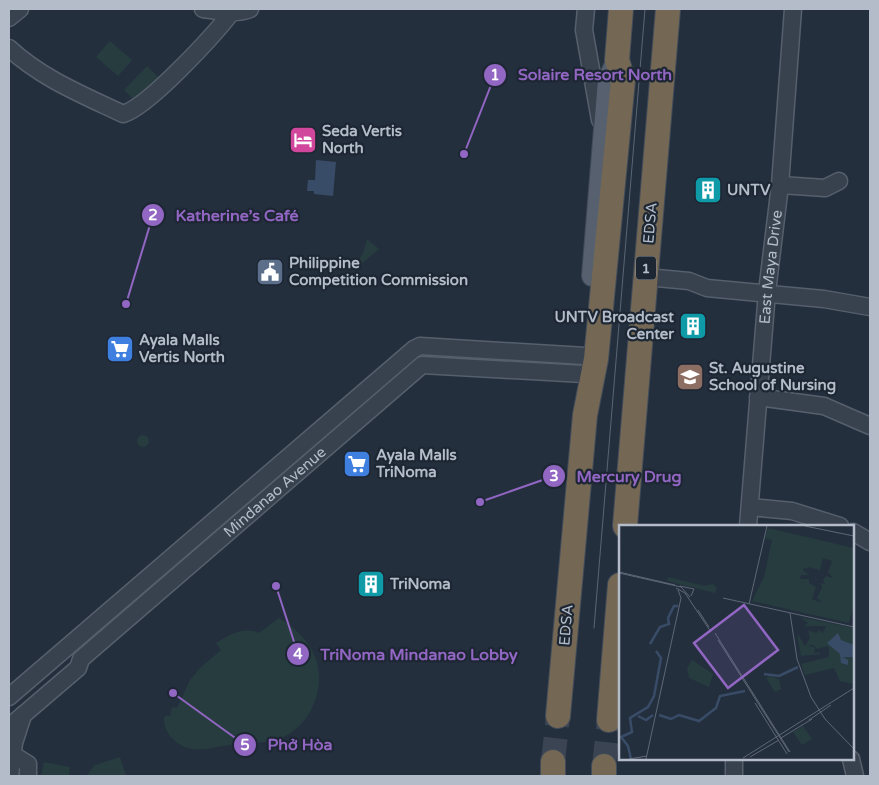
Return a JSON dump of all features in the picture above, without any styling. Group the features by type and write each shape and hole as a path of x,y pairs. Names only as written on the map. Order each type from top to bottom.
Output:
{"highway":[{"name":"EDSA","path":"558,716 585,415 596,359 624,80 618,60 621,9"},
{"name":"EDSA","path":"625,525 668,9"},
{"path":"609,720 619,597"}],"main road":[{"name":"EDSA","path":"585,415 582,395 584,365 608,80 618,60"}],"street":[{"path":"9,18 20,9"},
{"path":"197,9 212,37"},
{"path":"203,9 231,13 250,9"},
{"path":"586,9 584,30 604,139"},
{"name":"East Maya Drive","path":"748,525 767,292 780,185 793,9"},
{"path":"9,48 26,64 45,76 123,114 139,106 212,37 231,13"},
{"path":"780,185 825,188 839,181"},
{"path":"645,282 691,291 707,288 767,292 870,307"},
{"name":"Mindanao Avenue","path":"9,697 414,349 420,346 541,353 584,365"},
{"path":"539,371 544,364 541,353"},
{"name":"Mindanao Avenue","path":"9,727 78,668 81,658 422,365 539,371 584,365"},
{"path":"758,397 824,406 870,426"},
{"path":"750,507 792,511 837,525"},
{"path":"854,533 870,542"},
{"path":"10,776 12,754 23,715"},
{"path":"12,754 28,764 28,776"},
{"path":"734,760 734,776"},
{"path":"851,760 855,776 870,772"}],"green space":[{"path":"110,41 132,60 118,76 96,57"},
{"path":"147,66 159,78 135,101 124,90"},
{"path":"367,239 379,249 351,273 363,253"},
{"path":"141,435 145,435 149,441 145,447 141,447 137,443 137,439"},
{"path":"279,618 301,635 311,649 318,666 319,685 314,704 296,729 279,739 267,742 206,749 187,748 172,738 164,724 164,718 166,715 170,716 172,707 177,708 190,680 200,668 221,650 216,643 231,634 242,631 247,630 259,633"},
{"path":"120,757 126,776 86,776 95,765"},
{"path":"44,762 70,767 69,776 41,776"}],"water":[{"path":"316,160 336,162 333,196 314,194 314,191 307,191 308,180 315,180"}],"tunnel":[{"path":"553,762 558,716"},
{"path":"604,766 609,720"}],"tram line":[{"path":"594,628 645,9"}],"place":[{"name":"Seda Vertis North","path":"303,140"},
{"name":"Solaire Resort North","path":"464,154"},
{"name":"UNTV","path":"708,190"},
{"name":"Philippine Competition Commission","path":"270,272"},
{"name":"Katherine’s Café","path":"126,304"},
{"name":"UNTV Broadcast Center","path":"693,326"},
{"name":"Ayala Malls Vertis North","path":"120,349"},
{"name":"St. Augustine School of Nursing","path":"690,377"},
{"name":"Ayala Malls TriNoma","path":"357,464"},
{"name":"Mercury Drug","path":"480,502"},
{"name":"TriNoma","path":"371,584"},
{"name":"TriNoma Mindanao Lobby","path":"276,586"},
{"name":"Phở Hòa","path":"173,693"}]}
